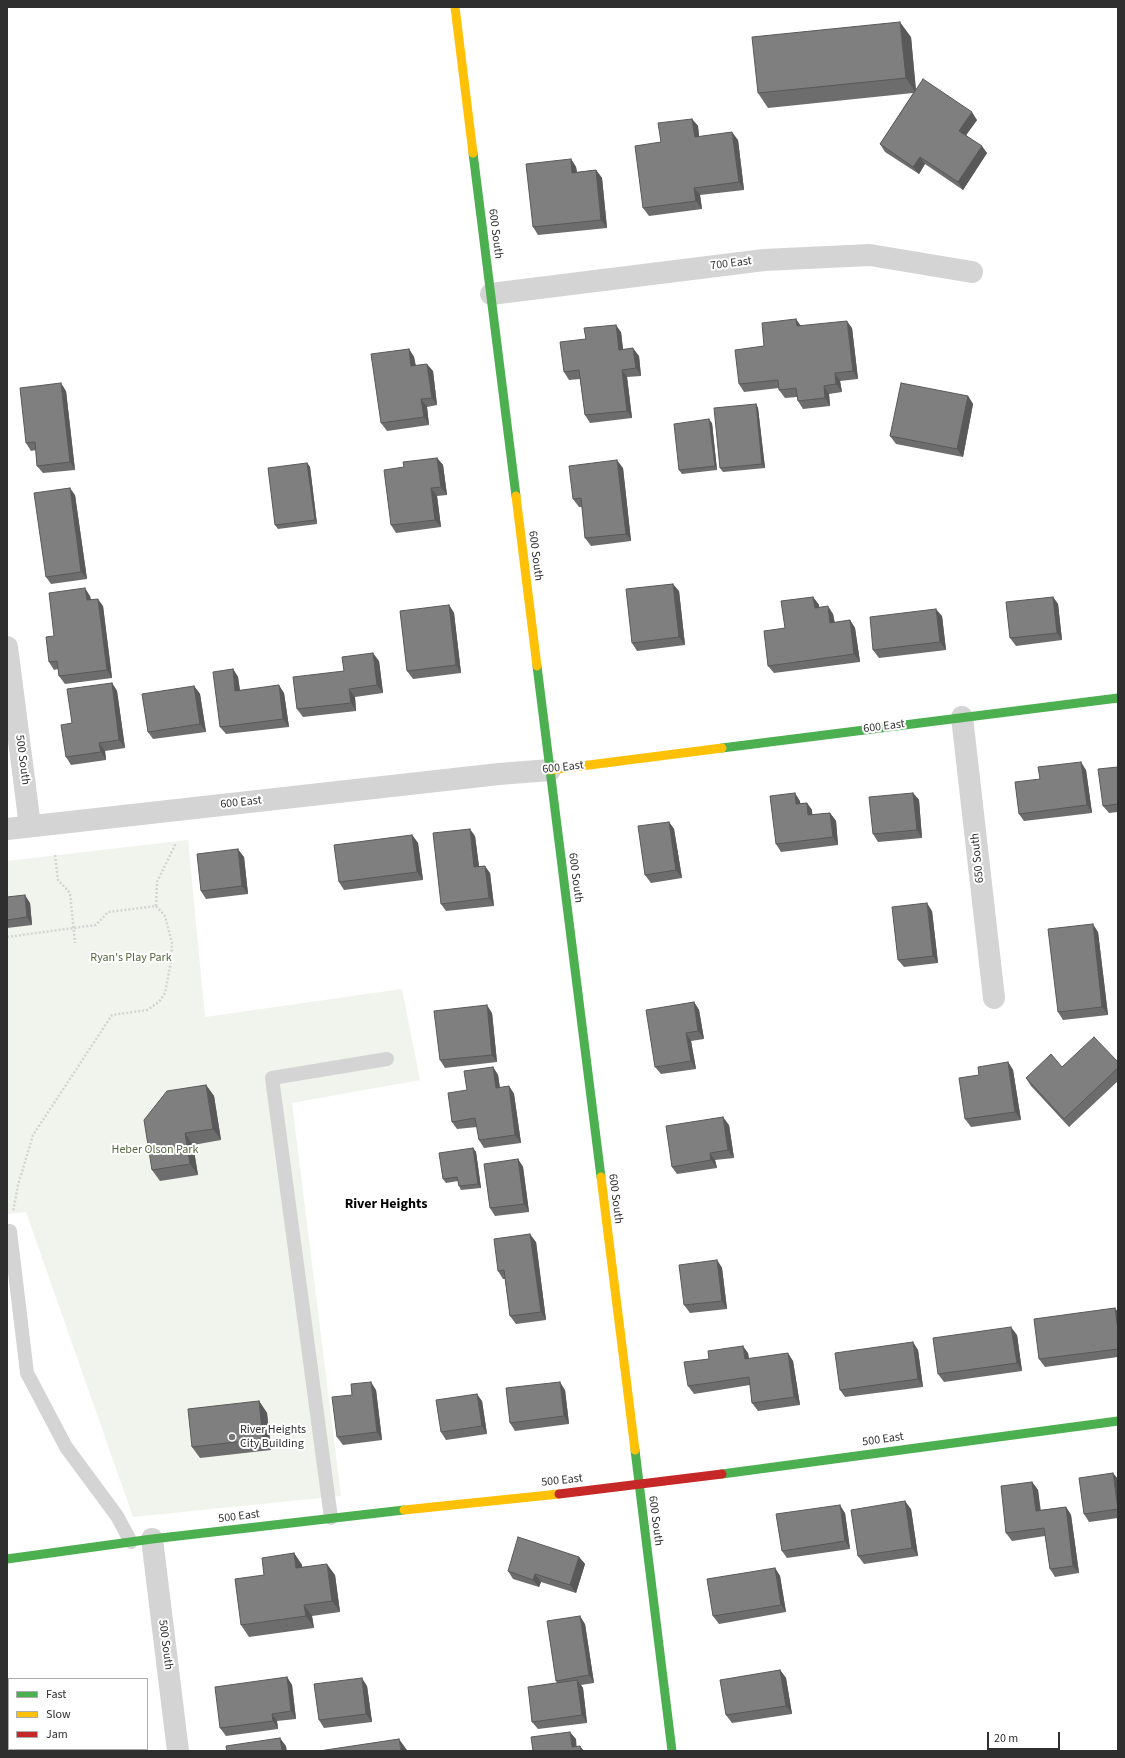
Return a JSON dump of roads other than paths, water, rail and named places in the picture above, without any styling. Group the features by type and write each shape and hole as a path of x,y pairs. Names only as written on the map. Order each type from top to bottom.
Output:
{"street":[{"name":"600 South","path":"455,7 672,1751"},
{"name":"700 East","path":"491,294 764,260 870,255 972,272"},
{"name":"500 South","path":"7,647 30,826"},
{"name":"600 East","path":"7,829 499,774 550,770 1118,698"},
{"name":"650 South","path":"962,717 994,998"},
{"name":"500 East","path":"7,1559 152,1539 331,1518 638,1485 1118,1421"},
{"name":"500 South","path":"152,1539 178,1751"}],"lane":[{"path":"331,1518 272,1078 387,1059"},
{"path":"9,1231 27,1373 66,1447 117,1516 131,1542"}],"place":[{"name":"River Heights City Building","path":"232,1437"}],"district":[{"name":"River Heights","path":"386,1205"}],"park label":[{"name":"Ryan's Play Park","path":"131,958"},
{"name":"Heber Olson Park","path":"155,1150"}]}
